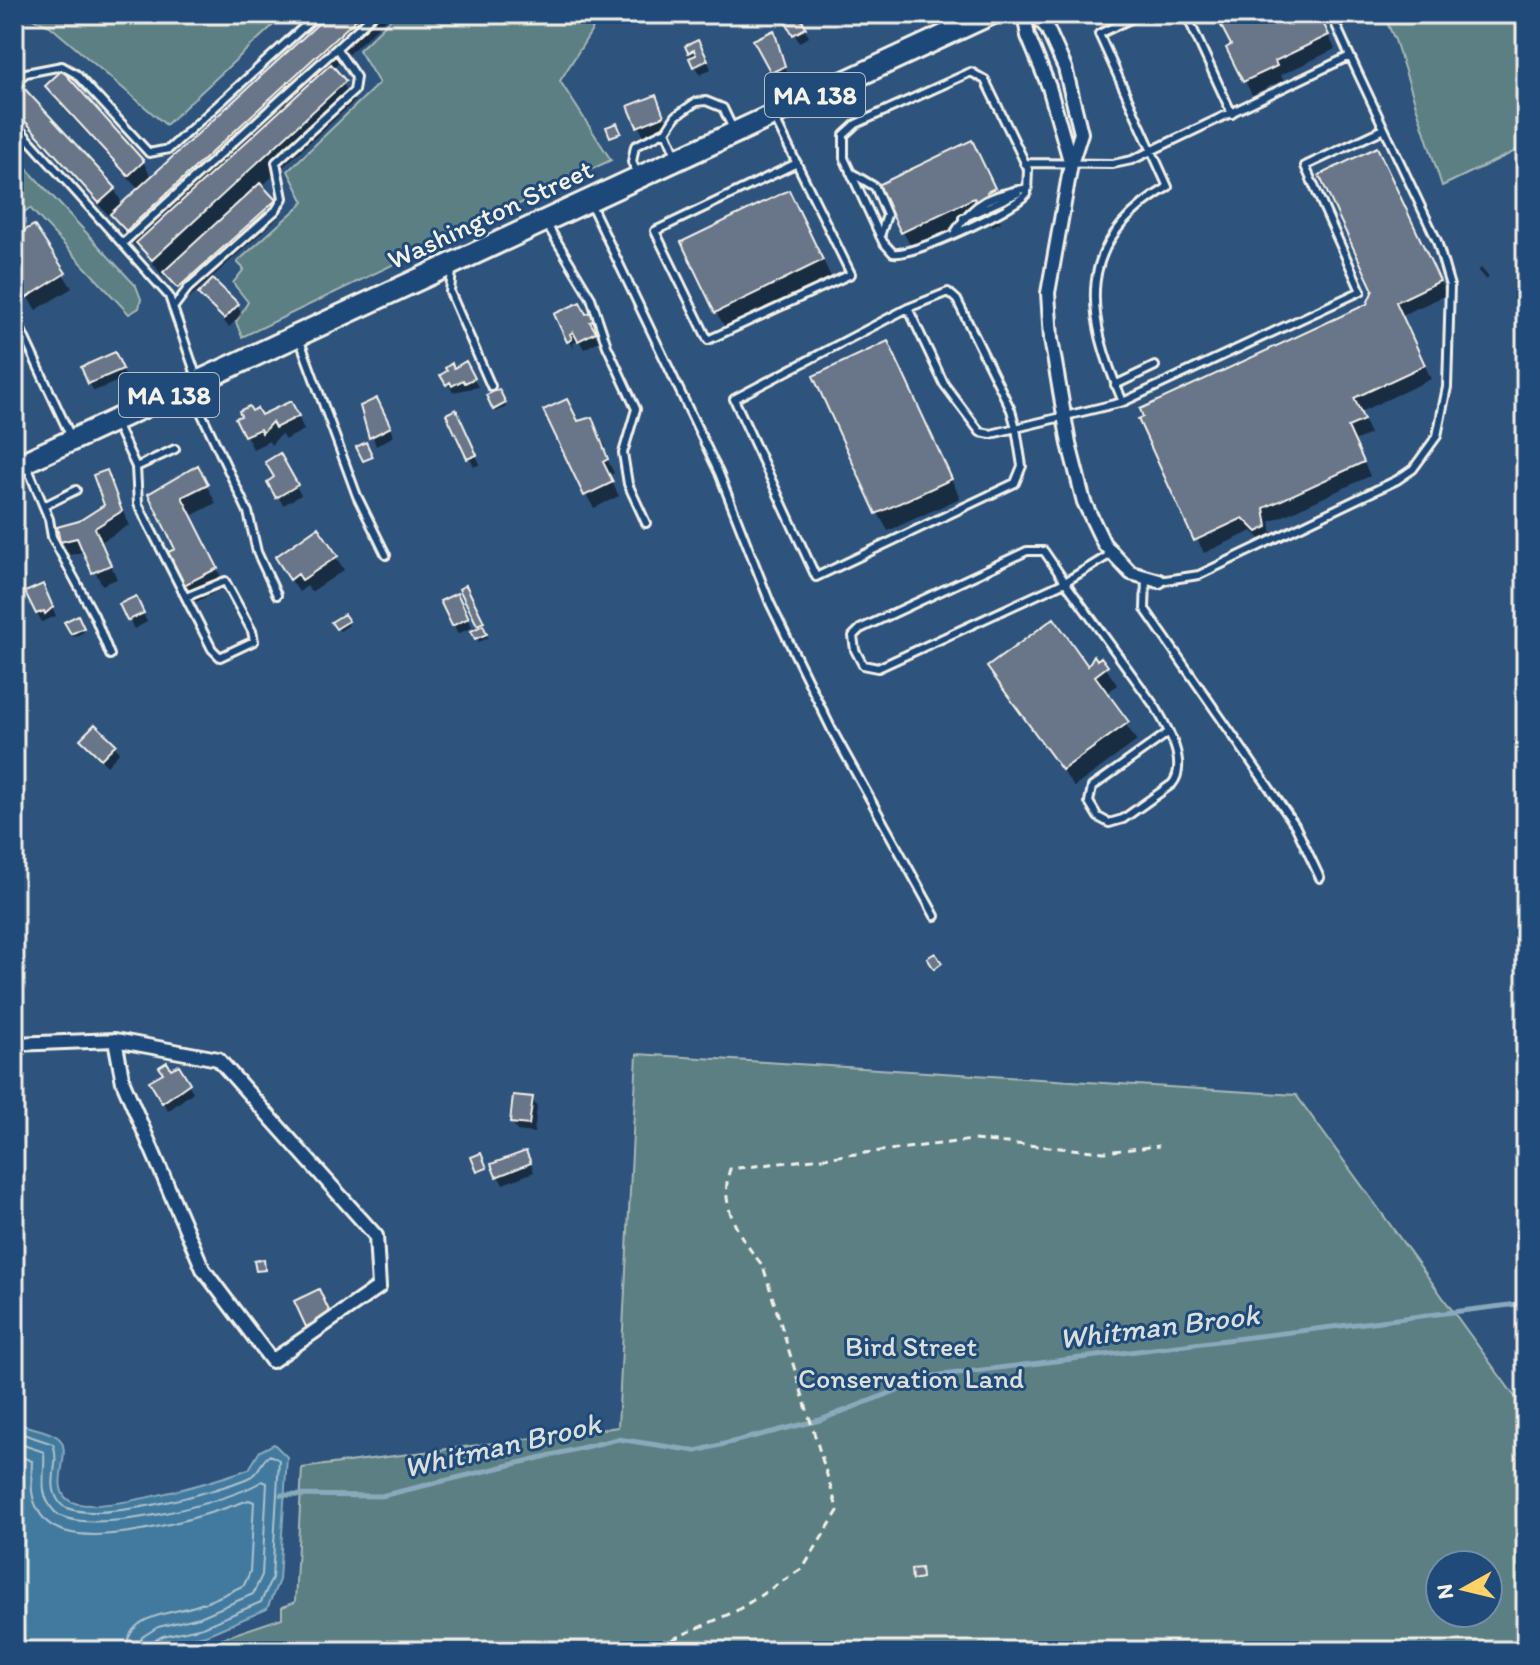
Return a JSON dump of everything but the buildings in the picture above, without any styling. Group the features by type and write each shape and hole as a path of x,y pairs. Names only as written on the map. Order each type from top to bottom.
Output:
{"main road":[{"name":"Washington Street","path":"20,465 991,14"}],"street":[{"path":"1024,14 1028,36 1049,87 1071,164"},
{"path":"1034,14 1047,28 1077,105 1081,133 1071,164 1050,270 1048,307 1065,418 1084,502 1111,554 1125,569 1146,579 1159,581"},
{"path":"14,1044 115,1040 218,1059 376,1236 379,1287 272,1361 203,1269 123,1082 115,1040"}],"lane":[{"path":"14,83 26,73 62,66 76,74 149,153 159,152 169,149 318,14"},
{"path":"123,243 374,14"},
{"path":"1123,402 1103,356 1095,324 1097,278 1103,256 1122,221 1140,204 1168,187 1099,34 1141,14"},
{"path":"1186,14 1232,114"},
{"path":"1159,581 1199,575 1397,480 1413,469 1437,436 1447,387 1450,286 1437,241 1331,14"},
{"path":"173,308 188,288 276,210 283,198 276,162 354,91 356,77 337,49"},
{"path":"1024,163 1119,164 1153,151 1350,56"},
{"path":"969,72 985,80 1024,163 1030,175 1028,188 1018,201 902,254 889,250 880,236 841,148 848,128 969,72"},
{"path":"639,175 632,162 635,146 666,131 684,108 706,101 723,108 735,131"},
{"path":"773,115 797,163 851,274 708,340 655,231 797,163"},
{"path":"14,123 169,296 193,384 248,512 257,552 277,595"},
{"path":"908,308 944,384 975,429 991,434 1123,402 1361,291 1305,166 1384,129"},
{"path":"666,131 678,158"},
{"path":"850,172 876,189 887,215 880,236"},
{"path":"955,232 971,208 1000,193 1028,188"},
{"path":"588,199 719,473 770,603 832,730 935,916"},
{"path":"544,220 591,298 607,346 636,409 623,453 628,484 646,523"},
{"path":"454,262 450,292 491,386"},
{"path":"940,293 954,295 1011,410 1016,428 1022,462 1020,477 1015,483 816,577 734,399 940,293"},
{"path":"14,315 73,440"},
{"path":"298,335 357,496 386,555"},
{"path":"1115,385 1155,366"},
{"path":"114,421 136,467 138,504 186,597 220,657 254,641 252,631 225,581 186,597"},
{"path":"136,467 175,449"},
{"path":"20,465 44,506 52,537 94,615 110,655"},
{"path":"44,506 76,490"},
{"path":"1111,554 1065,582 878,668 863,665 855,650 853,636 862,627 1030,550 1047,554 1065,582 1156,708 1169,732 1179,771 1175,780 1120,820 1109,823 1101,819 1089,802 1092,787 1169,732"},
{"path":"1146,579 1145,609 1295,825 1320,878"}],"path":[{"path":"646,1651 736,1611 803,1568 838,1511 763,1266 736,1235 724,1185 730,1169 973,1140 1104,1152 1159,1146"}],"green space":[{"path":"14,14 285,14 166,125 50,26 23,15 14,22"},
{"path":"396,14 602,14 560,81 611,160 242,337 236,322 248,302 233,283 244,269 237,262 304,202 288,171 379,83 359,50"},
{"path":"1383,14 1526,14 1526,146 1442,186 1395,40"},
{"path":"14,155 136,286 141,299 139,308 129,314 30,208 14,219"},
{"name":"Bird Street Conservation Land","path":"637,1054 1296,1095 1526,1412 1526,1651 166,1651 208,1643 282,1618 282,1607 295,1602 302,1468 618,1427"}],"water":[{"path":"14,1423 46,1432 61,1441 64,1449 62,1492 67,1499 80,1504 101,1505 155,1496 234,1474 249,1469 260,1451 274,1444 287,1457 279,1580 267,1609 206,1635 165,1644 150,1651 14,1651"}],"waterway":[{"name":"Whitman Brook","path":"281,1495 381,1496 618,1439 696,1451 820,1420 934,1376 1526,1303"}]}
